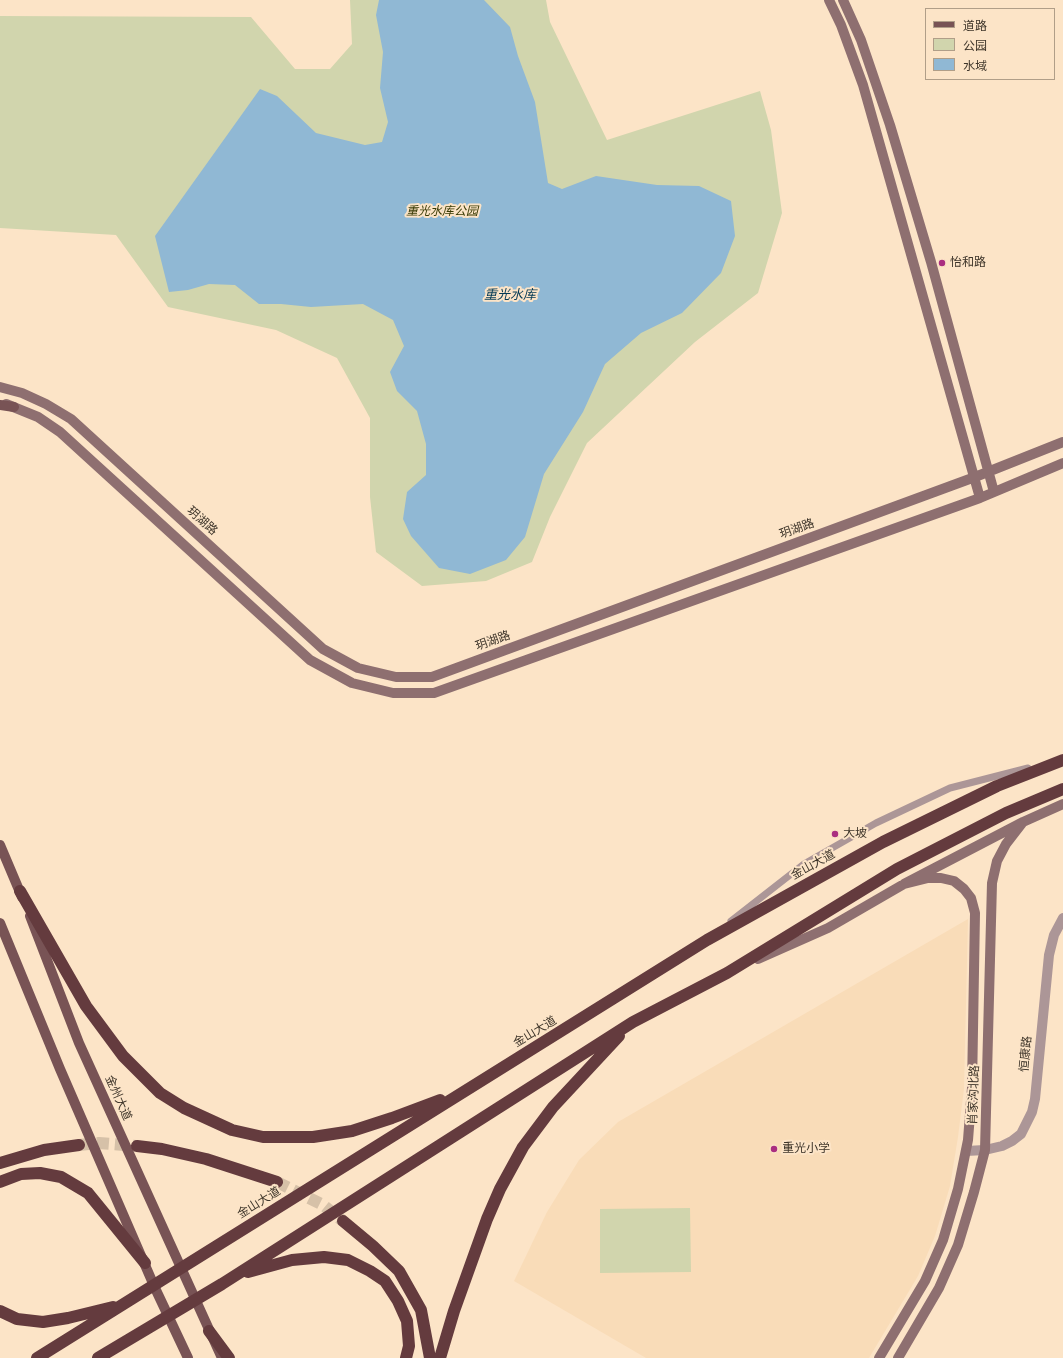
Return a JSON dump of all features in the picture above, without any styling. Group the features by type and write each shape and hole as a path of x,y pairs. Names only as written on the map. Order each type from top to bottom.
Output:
{"highway":[{"name":"金山大道","path":"37,1358 465,1090 569,1028 707,940 883,842 997,786 1063,760"},
{"path":"98,1358 222,1284 633,1022 727,973 898,869 1006,813 1063,788"},
{"path":"20,891 86,1006 123,1056 160,1093 184,1108 232,1130 263,1137 313,1137 352,1132 465,1090"},
{"path":"440,1358 454,1311 487,1219 500,1190 523,1147 553,1107 633,1022"},
{"path":"0,1163 44,1150 79,1145"},
{"path":"137,1146 162,1149 206,1159 277,1182"},
{"path":"0,1182 21,1174 40,1173 61,1177 88,1193 145,1263"},
{"path":"343,1222 373,1246 399,1271 421,1310 430,1358"},
{"path":"236,1275 292,1260 324,1257 348,1260 370,1271 385,1281 398,1301 407,1321 409,1346 406,1358"},
{"path":"0,1311 17,1319 43,1322 68,1318 130,1300"},
{"path":"209,1331 229,1358"},
{"path":"110,1358 133,1337"}],"main road":[{"path":"829,0 841,25 863,84 980,498"},
{"path":"843,0 861,40 890,126 931,262 994,492"},
{"name":"玥湖路","path":"0,387 22,393 46,404 70,419 323,649 358,668 396,677 432,677 975,477 1063,442"},
{"path":"0,404 14,407 38,417 60,432 310,660 352,683 393,694 434,693 980,498 1063,463"},
{"path":"727,973 828,928 904,884 1023,822 1063,804"},
{"name":"肖家沟北路","path":"898,1358 939,1288 958,1245 985,1150 992,883 997,861 1006,844 1023,822"},
{"name":"金州大道","path":"0,845 20,891 79,1043 222,1358"},
{"name":"肖家沟北路","path":"879,1358 925,1282 943,1240 958,1189 966,1151 972,1088 974,913 971,898 964,889 954,881 941,878 928,878 904,884"},
{"path":"0,923 60,1069 155,1288 188,1358"}],"street":[{"name":"恒康路","path":"966,1151 985,1150 1012,1142 1020,1134 1032,1112 1035,1099 1049,955 1054,935 1063,918"}],"lane":[{"path":"707,940 804,864 876,823 950,788 1063,760"}],"shaded area":[{"name":"重光小学","path":"968,919 964,1089 950,1186 935,1236 918,1276 869,1358 646,1358 514,1281 547,1212 579,1160 618,1122"}],"green space":[{"name":"重光水库公园","path":"350,0 546,0 550,22 607,140 760,91 771,130 782,213 758,293 695,342 587,443 550,517 532,562 486,581 422,586 376,552 370,497 370,418 337,358 276,330 168,307 116,235 0,228 0,16 251,17 295,69 330,69 352,44"},
{"path":"690,1208 691,1272 600,1273 600,1209"}],"water":[{"name":"重光水库","path":"379,0 484,0 510,27 518,56 535,102 548,183 562,189 596,176 657,185 699,186 731,201 735,236 721,273 682,313 641,333 605,364 583,412 544,474 525,537 506,560 470,574 439,568 411,536 403,519 407,492 426,475 426,444 417,411 397,391 390,372 404,346 393,320 363,304 311,307 281,304 259,304 235,285 209,284 188,290 169,292 155,236 260,89 277,96 316,133 365,145 382,142 388,122 380,88 383,52 376,15"}],"tunnel":[{"path":"79,1145 99,1143 136,1146"},
{"path":"277,1182 323,1205 343,1221"}],"place":[{"name":"怡和路","path":"942,263"},
{"name":"大坡","path":"835,834"},
{"name":"重光小学","path":"774,1149"}]}
